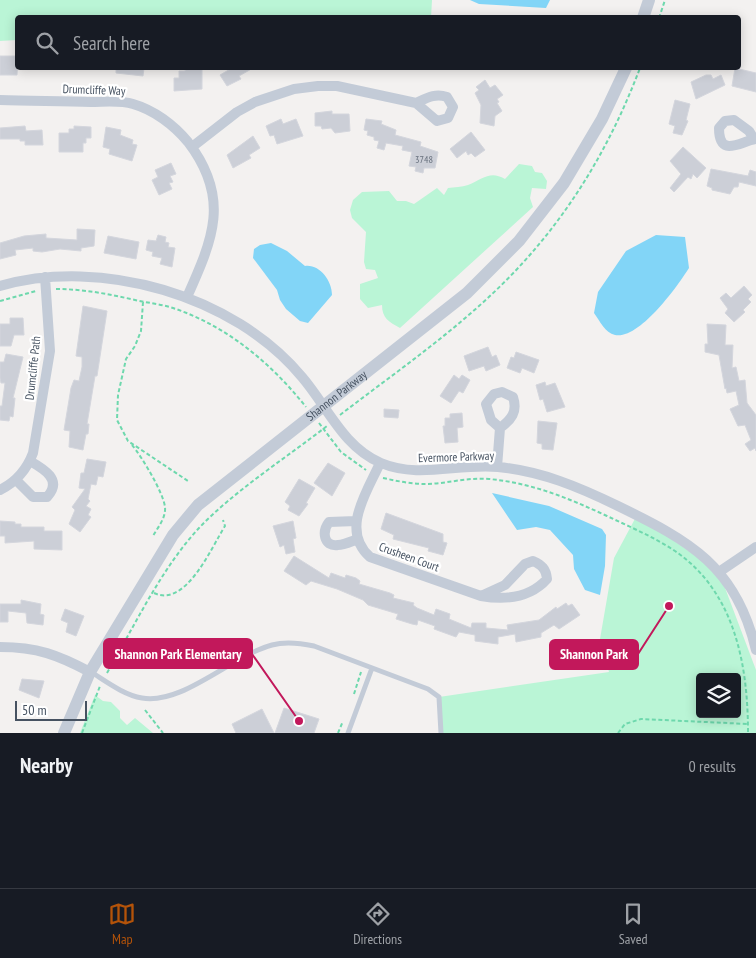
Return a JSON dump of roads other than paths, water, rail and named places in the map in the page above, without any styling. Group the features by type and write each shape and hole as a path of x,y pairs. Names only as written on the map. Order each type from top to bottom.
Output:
{"street":[{"path":"644,15 650,0"},
{"name":"Shannon Parkway","path":"64,733 90,672 172,535 198,505 467,292 519,241 564,183 602,119 625,70"},
{"path":"192,147 237,112 255,102 294,89 337,86 416,103"},
{"name":"Drumcliffe Way","path":"0,100 132,104 156,114 171,124 192,147 207,171 214,212 210,241 187,297"},
{"name":"Evermore Parkway","path":"0,286 45,277 71,275 98,277 151,287 187,297 234,319 265,341 302,376 344,434 358,448 380,463 416,471 498,467 533,472 578,486 670,531 704,556 720,572 740,604 756,650"},
{"name":"Drumcliffe Path","path":"0,490 16,480 30,461 49,361 50,334 45,277"},
{"path":"498,467 500,428"},
{"path":"16,480 33,497 47,497 52,491 54,483 51,476 30,461"},
{"path":"356,521 338,520 329,522 324,528 324,534 329,544 334,545 358,539 356,521 380,463"},
{"name":"Crusheen Court","path":"358,539 364,552 370,557 481,596 505,598 529,593 540,587 547,579 546,570 540,564 532,561 525,564 505,585 481,596"},
{"path":"720,572 756,548"},
{"path":"0,647 19,647 55,654 90,672"}],"lane":[{"path":"90,672 128,694 158,699 176,694 245,655 273,644 295,642 314,646 428,689 439,697 441,733"},
{"path":"348,733 372,668"}],"water":[{"path":"470,0 550,0 546,8 479,4"},
{"path":"656,235 685,237 689,268 667,299 646,321 625,334 611,334 594,313 598,292 626,251"},
{"path":"271,243 287,251 305,266 320,270 330,284 332,295 308,323 300,321 286,309 280,300 277,290 253,258 254,249 260,245"},
{"path":"492,493 549,506 602,529 606,535 605,566 600,595 585,590 574,569 573,555 550,530 536,527 517,530"}],"place":[{"name":"Shannon Park","path":"669,606"},
{"name":"Shannon Park Elementary","path":"299,721"}]}
